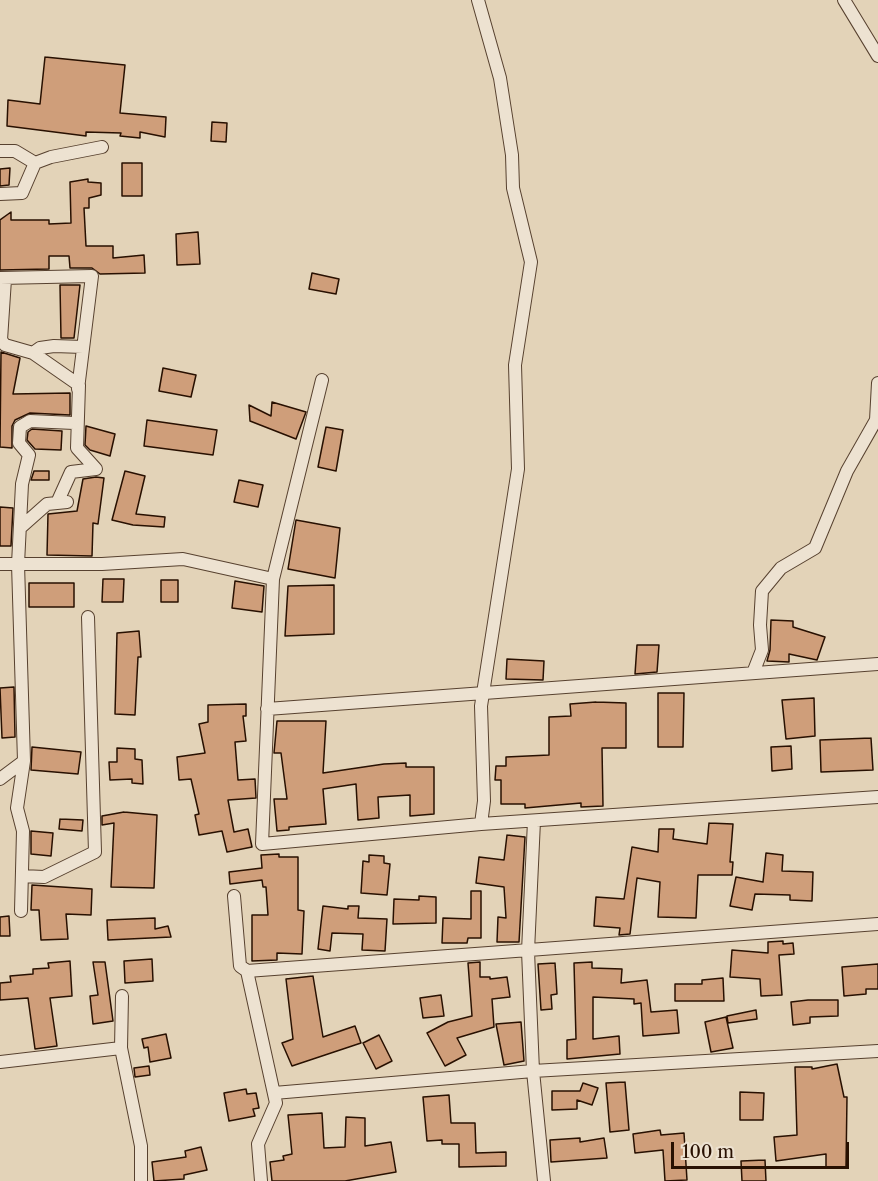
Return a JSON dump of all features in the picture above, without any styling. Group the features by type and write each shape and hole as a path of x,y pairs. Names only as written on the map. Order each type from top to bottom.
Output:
{"street":[{"path":"478,0 500,78 512,155 513,188 531,262 515,365 518,469 484,692 481,824"},
{"path":"844,0 878,56"},
{"path":"0,194 22,193 35,163 51,157 102,147"},
{"path":"0,151 15,151 35,163"},
{"path":"20,528 47,504 53,501 62,502 71,472 96,469 77,448 79,385 92,276 2,278 1,340 10,348 33,352 79,385"},
{"path":"33,352 40,348 54,346 83,346"},
{"path":"322,380 273,579 262,844 481,824 878,798"},
{"path":"753,673 762,650 760,625 762,591 781,568 815,548 847,471 876,420 878,383"},
{"path":"70,447 78,425 91,406"},
{"path":"21,911 23,831 17,808 24,762 18,564 22,484 29,455 19,443 20,427 30,421 78,425"},
{"path":"0,564 102,564 183,559 273,579"},
{"path":"22,876 44,877 95,852 88,617"},
{"path":"267,709 878,664"},
{"path":"0,779 24,762"},
{"path":"534,821 528,951 532,1071 544,1181"},
{"path":"234,896 240,966 247,971 878,924"},
{"path":"247,971 276,1103 258,1144 261,1181"},
{"path":"122,996 121,1048 141,1146 141,1181"},
{"path":"0,1062 121,1048"},
{"path":"274,1093 532,1071 878,1052"}],"building":[{"path":"45,57 125,65 120,113 166,117 165,137 140,132 140,138 120,136 121,133 86,132 86,136 7,126 8,100 40,104"},
{"path":"212,122 227,123 226,142 211,141"},
{"path":"122,163 142,163 142,196 122,196"},
{"path":"10,168 9,185 0,186 0,169"},
{"path":"88,179 88,182 101,183 101,195 89,198 89,208 84,208 86,246 113,246 113,258 144,255 145,273 100,274 92,268 70,268 69,256 49,256 49,269 0,270 0,220 11,212 11,220 49,220 49,224 71,223 70,182"},
{"path":"198,232 200,264 177,265 176,234"},
{"path":"312,273 339,279 336,294 309,289"},
{"path":"60,285 80,285 74,338 61,338"},
{"path":"1,352 20,358 13,394 70,393 70,415 30,413 15,420 12,426 12,448 0,447"},
{"path":"163,368 196,375 191,397 159,391"},
{"path":"272,402 306,412 296,439 250,421 249,405 271,416"},
{"path":"147,420 217,430 213,455 144,446"},
{"path":"86,426 115,434 110,456 90,450 85,445"},
{"path":"326,427 343,430 336,471 318,467"},
{"path":"32,429 62,431 61,450 35,449 27,440 28,432"},
{"path":"34,471 49,471 49,480 31,480"},
{"path":"125,471 145,476 136,514 165,517 164,527 133,525 112,520"},
{"path":"104,478 98,524 93,523 92,556 47,555 48,514 77,511 83,479"},
{"path":"239,480 263,485 258,507 234,502"},
{"path":"0,507 13,508 11,546 0,546"},
{"path":"296,520 340,528 335,578 288,569"},
{"path":"103,579 124,579 123,602 102,602"},
{"path":"161,580 178,580 178,602 161,602"},
{"path":"235,581 264,586 262,612 232,608"},
{"path":"29,583 74,583 74,607 29,607"},
{"path":"334,585 334,634 285,636 288,586"},
{"path":"771,620 793,621 793,627 825,637 817,660 789,654 789,662 767,661 770,650"},
{"path":"139,631 141,657 138,657 135,715 115,714 117,633"},
{"path":"637,645 659,645 657,672 635,674"},
{"path":"507,659 544,661 543,680 506,679"},
{"path":"14,687 15,737 2,738 0,688"},
{"path":"658,693 684,693 683,747 658,747"},
{"path":"814,698 815,736 786,739 782,700"},
{"path":"626,703 626,748 602,748 603,806 581,807 581,803 525,808 525,804 501,804 501,780 495,780 496,766 506,766 506,757 549,755 549,717 571,716 570,704"},
{"path":"246,704 246,716 243,716 246,741 235,742 238,780 255,779 256,798 228,800 234,832 248,829 252,847 227,852 222,831 199,835 195,815 199,814 191,779 179,780 177,757 205,753 199,724 208,722 208,705"},
{"path":"277,721 326,721 323,773 384,764 406,763 406,767 434,767 434,814 410,816 410,795 378,797 379,818 358,820 356,784 323,789 326,824 289,827 289,830 277,831 274,799 287,799 281,753 274,753"},
{"path":"871,738 873,770 821,772 820,740"},
{"path":"791,746 792,769 772,771 771,747"},
{"path":"32,747 81,752 78,774 31,770"},
{"path":"117,748 135,749 135,759 142,760 143,784 132,783 132,779 110,780 109,762 117,762"},
{"path":"124,812 157,815 154,888 111,887 114,823 102,825 102,816"},
{"path":"60,819 83,820 82,831 59,829"},
{"path":"709,823 733,824 730,862 733,862 732,875 698,875 696,918 658,917 660,882 637,878 630,934 619,935 620,928 594,926 596,897 624,899 632,847 658,852 659,829 674,829 673,839 707,844"},
{"path":"31,831 53,833 51,856 31,854"},
{"path":"507,835 525,837 519,942 497,942 498,917 506,918 504,887 476,883 479,857 504,860"},
{"path":"766,853 783,855 782,871 813,872 812,901 790,900 790,895 755,894 752,910 730,906 736,877 763,882"},
{"path":"279,854 279,857 298,857 298,910 304,911 302,954 277,953 277,960 252,961 252,915 268,915 266,887 263,887 262,880 230,884 229,872 262,868 261,855"},
{"path":"369,855 384,856 384,863 390,864 387,895 361,893 363,861 369,862"},
{"path":"32,885 92,889 91,915 66,914 68,939 41,940 39,910 31,910"},
{"path":"471,891 481,891 481,938 468,938 467,943 442,943 443,918 471,919"},
{"path":"419,896 436,897 436,923 393,924 394,899 419,900"},
{"path":"323,906 348,909 348,906 359,906 358,918 387,919 385,951 362,950 363,934 332,933 330,951 318,949"},
{"path":"9,916 10,936 0,936 0,917"},
{"path":"155,918 155,929 168,926 171,937 108,940 107,920"},
{"path":"783,941 783,944 793,943 794,954 779,955 782,995 761,996 760,979 730,977 732,950 768,953 768,942"},
{"path":"152,959 153,981 125,983 124,961"},
{"path":"70,961 72,996 50,998 57,1046 35,1049 28,998 0,1000 0,983 11,982 10,976 33,974 33,969 49,968 48,963"},
{"path":"93,962 105,962 113,1021 93,1024 90,996 98,995"},
{"path":"480,962 480,977 490,977 490,979 507,977 510,997 492,999 494,1027 457,1038 466,1055 445,1066 427,1033 448,1022 472,1016 468,963"},
{"path":"592,962 592,968 622,969 621,983 647,980 651,1012 677,1010 679,1033 643,1036 641,1003 634,1004 634,999 593,997 593,1039 619,1036 620,1054 567,1059 567,1040 576,1039 574,963"},
{"path":"555,963 557,994 551,995 552,1009 541,1010 538,964"},
{"path":"878,964 878,989 866,989 866,994 844,996 842,967"},
{"path":"313,976 323,1037 355,1026 361,1043 292,1066 282,1043 293,1039 286,979"},
{"path":"723,978 724,1001 675,1001 675,984 702,984 702,980"},
{"path":"441,995 444,1016 423,1018 420,998"},
{"path":"838,1000 838,1016 810,1017 810,1023 793,1025 791,1002"},
{"path":"756,1010 757,1019 728,1023 727,1016"},
{"path":"726,1017 733,1048 711,1052 705,1022"},
{"path":"521,1022 524,1061 504,1065 496,1024"},
{"path":"166,1034 171,1058 150,1062 148,1047 144,1048 142,1039"},
{"path":"379,1035 392,1061 376,1069 363,1043"},
{"path":"837,1064 844,1097 847,1097 846,1167 826,1168 826,1154 776,1161 774,1137 797,1135 795,1067 812,1067 812,1069"},
{"path":"149,1066 150,1075 135,1077 134,1068"},
{"path":"625,1082 629,1130 610,1132 606,1083"},
{"path":"583,1083 598,1088 592,1105 577,1100 577,1109 552,1110 552,1091 580,1091"},
{"path":"246,1089 247,1094 256,1093 259,1108 253,1109 255,1116 229,1121 224,1093"},
{"path":"740,1092 764,1093 763,1120 740,1120"},
{"path":"449,1095 451,1123 475,1123 476,1153 506,1152 506,1166 459,1167 459,1144 442,1144 442,1140 427,1141 423,1097"},
{"path":"322,1113 324,1148 345,1147 346,1117 365,1118 365,1146 391,1142 396,1172 345,1181 272,1181 270,1162 284,1160 283,1156 292,1154 288,1115"},
{"path":"660,1130 661,1135 684,1133 687,1180 665,1181 663,1150 635,1153 633,1134"},
{"path":"580,1138 580,1142 604,1138 607,1158 551,1162 550,1140"},
{"path":"201,1147 207,1170 184,1175 184,1179 154,1181 152,1162 186,1157 185,1151"},
{"path":"765,1160 766,1181 742,1181 741,1161"}]}
